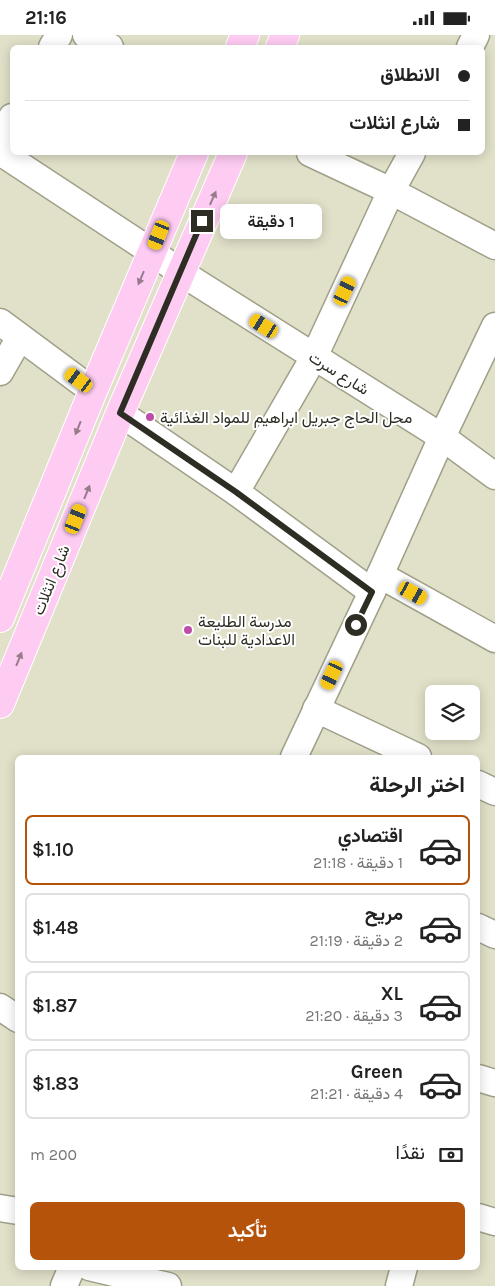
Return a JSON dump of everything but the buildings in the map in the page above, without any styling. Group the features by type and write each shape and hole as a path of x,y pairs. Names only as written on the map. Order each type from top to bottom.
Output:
{"main road":[{"name":"شارع انثلات","path":"0,618 6,586 94,391 193,155"},
{"name":"شارع انثلات","path":"0,704 120,413 232,155"}],"street":[{"path":"86,35 106,45"},
{"path":"0,139 10,121"},
{"name":"شارع سرت","path":"0,152 152,252 180,273 442,437 495,476"},
{"path":"314,155 391,191 495,247"},
{"path":"236,492 314,357 391,191 411,155"},
{"path":"295,755 495,326"},
{"path":"0,372 10,330 94,391"},
{"path":"120,413 236,492 376,583 495,639"},
{"path":"316,709 414,755"},
{"path":"480,785 495,792"},
{"path":"480,928 495,935"},
{"path":"0,1007 15,1017"},
{"path":"480,1079 495,1083"},
{"path":"0,1208 15,1210"},
{"path":"480,1218 495,1222"},
{"path":"64,1286 71,1270"},
{"path":"102,1270 169,1286 174,1270"},
{"path":"399,1286 403,1270"}],"place":[{"name":"محل الحاج جبريل ابراهيم للمواد الغذائية","path":"150,417"},
{"name":"مدرسة الطليعة الاعدادية للبنات","path":"188,630"}],"route":[{"path":"202,221 120,413 236,492 372,592 356,625"}]}
